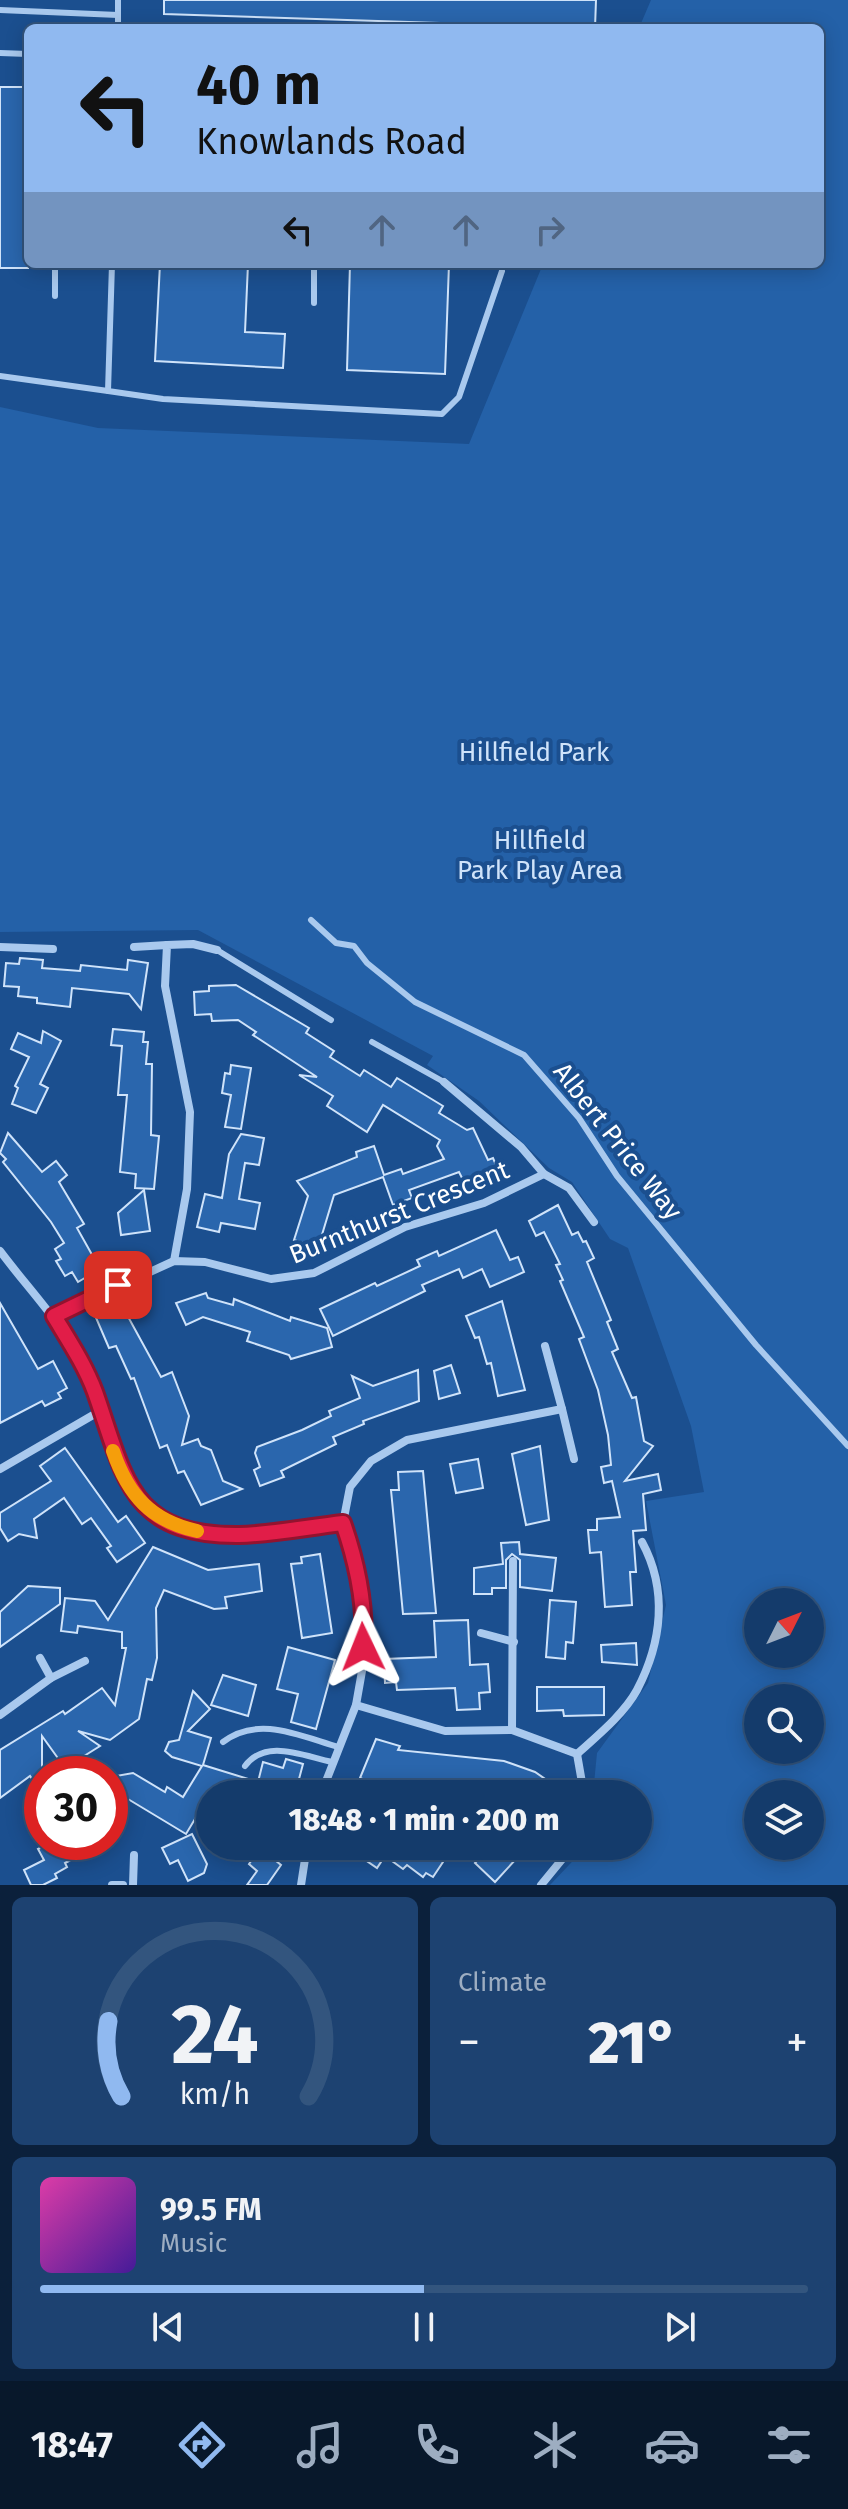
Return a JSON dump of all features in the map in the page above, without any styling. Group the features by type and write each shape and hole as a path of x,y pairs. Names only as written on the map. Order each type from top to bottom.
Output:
{"street":[{"path":"134,947 193,944 217,950"},
{"path":"54,1316 174,1261 187,1189 190,1112 165,986 167,945"},
{"path":"0,947 53,949"},
{"name":"Burnthurst Crescent","path":"444,1082 521,1147 544,1174 569,1188 594,1222"},
{"name":"Burnthurst Crescent","path":"174,1261 205,1262 247,1276 290,1279 314,1273 405,1227 484,1203 544,1174"},
{"path":"0,1251 54,1316 86,1370 121,1474 159,1519 205,1533 238,1535 343,1523"},
{"path":"545,1346 574,1459"},
{"path":"326,1780 356,1705 365,1623 354,1554 343,1523 350,1487 371,1461 407,1440 562,1409"},
{"path":"0,1469 100,1411"},
{"path":"577,1754 636,1692 660,1619 657,1577 642,1542"},
{"path":"512,1730 513,1561"},
{"path":"481,1633 514,1642"},
{"path":"40,1658 51,1678"},
{"path":"0,1715 51,1678 85,1661"},
{"path":"356,1705 445,1731 512,1730 577,1754"},
{"path":"577,1754 582,1780"},
{"path":"133,1885 134,1855"},
{"path":"301,1885 305,1860"},
{"path":"541,1885 562,1860"},
{"path":"112,1885 123,1885"}],"lane":[{"path":"118,0 118,24"},
{"path":"0,10 118,15"},
{"path":"0,53 24,54"},
{"path":"55,268 55,296"},
{"path":"108,391 112,268"},
{"path":"314,268 314,303"},
{"path":"0,376 163,399 442,414 459,397 502,271"},
{"name":"Albert Price Way","path":"311,920 336,943 354,946 367,963 415,1002 524,1055 579,1118 617,1176 746,1333 848,1446"},
{"path":"354,946 362,938"},
{"path":"217,950 331,1020"},
{"path":"372,1042 444,1082"},
{"path":"223,1742 236,1732 254,1726 338,1747"},
{"path":"245,1766 258,1753 273,1749 332,1762"}],"green space":[{"name":"Hillfield Park","path":"651,0 848,0 848,1885 550,1885 574,1860 652,1860 652,1780 594,1780 597,1753 648,1683 666,1605 646,1501 704,1492 691,1426 628,1248 610,1239 572,1182 549,1168 479,1101 427,1065 433,1056 198,930 0,932 0,407 98,428 469,444 541,268 824,268 824,24 641,24"}],"building":[{"path":"164,0 596,0 595,24 472,24 164,14"},
{"path":"0,87 24,87 24,268 0,268"},
{"path":"160,268 248,268 245,332 285,334 283,368 155,361"},
{"path":"350,268 449,268 445,374 347,370"},
{"path":"20,958 43,960 42,968 80,971 81,965 127,970 128,960 148,963 141,1009 129,994 72,988 70,1007 37,1003 37,998 18,996 19,987 4,986 6,963 19,964"},
{"path":"236,985 309,1028 306,1033 334,1051 330,1057 360,1076 364,1070 391,1087 397,1078 443,1106 439,1113 467,1130 473,1128 488,1160 493,1158 502,1179 475,1189 471,1179 464,1182 459,1172 409,1190 412,1198 393,1205 383,1177 334,1195 318,1248 294,1240 308,1196 297,1181 357,1157 356,1152 374,1146 384,1175 401,1169 403,1174 444,1159 437,1146 440,1140 383,1105 367,1132 327,1106 333,1096 299,1075 317,1077 253,1035 256,1032 238,1020 212,1021 211,1014 195,1015 194,992 209,991 209,986"},
{"path":"113,1029 144,1032 143,1042 148,1042 146,1064 152,1064 151,1135 159,1136 154,1189 135,1188 136,1174 120,1172 127,1095 118,1095 122,1046 111,1045"},
{"path":"43,1031 61,1041 40,1084 48,1088 36,1113 12,1104 18,1088 15,1086 29,1057 11,1049 18,1033 41,1043"},
{"path":"231,1065 251,1068 241,1129 225,1127 231,1095 222,1093 225,1073 230,1074"},
{"path":"8,1133 42,1172 56,1161 67,1175 59,1182 84,1224 77,1228 100,1269 78,1282 72,1272 65,1276 56,1261 61,1259 55,1249 64,1243 51,1222 3,1162 6,1159 0,1153"},
{"path":"241,1134 264,1138 259,1165 245,1163 239,1199 260,1203 255,1229 221,1223 219,1232 197,1227 205,1194 222,1198 229,1154"},
{"path":"144,1190 150,1231 121,1235 118,1213"},
{"path":"558,1205 572,1235 578,1232 594,1258 587,1262 611,1320 607,1322 618,1349 612,1352 632,1398 636,1397 644,1441 653,1446 625,1481 658,1474 661,1490 643,1494 646,1530 633,1531 636,1572 630,1572 632,1605 605,1607 601,1552 590,1553 588,1530 597,1530 597,1519 620,1517 612,1481 604,1483 601,1467 611,1465 608,1435 598,1390 579,1339 584,1337 560,1281 563,1280 556,1265 560,1264 544,1232 536,1236 529,1221"},
{"path":"496,1230 510,1260 518,1257 524,1272 490,1287 482,1269 463,1278 459,1269 422,1285 425,1291 333,1336 320,1309 420,1266 417,1260 437,1251 439,1256"},
{"path":"206,1293 208,1298 233,1305 234,1299 290,1321 291,1317 327,1328 332,1347 291,1359 289,1355 247,1341 250,1332 203,1317 186,1325 176,1303"},
{"path":"502,1301 525,1390 498,1396 491,1363 487,1364 479,1337 475,1338 466,1316"},
{"path":"120,1302 161,1377 172,1372 189,1416 182,1445 198,1439 201,1446 211,1450 223,1481 242,1489 201,1505 184,1471 178,1473 167,1445 160,1448 134,1378 131,1379 116,1346 109,1348 94,1313"},
{"path":"0,1303 38,1369 53,1361 67,1388 58,1393 61,1398 45,1406 42,1401 0,1423"},
{"path":"451,1365 460,1393 439,1399 434,1371"},
{"path":"418,1370 419,1401 363,1421 364,1424 333,1437 336,1444 281,1471 284,1477 260,1486 254,1470 260,1467 255,1453 257,1447 302,1430 331,1416 329,1411 360,1398 352,1376 373,1386"},
{"path":"540,1446 549,1520 526,1525 512,1454"},
{"path":"65,1448 118,1522 126,1516 145,1543 117,1562 107,1548 111,1546 91,1518 82,1524 64,1498 34,1519 37,1538 19,1534 8,1541 0,1528 0,1513 51,1481 40,1466"},
{"path":"478,1459 483,1488 456,1493 450,1464"},
{"path":"423,1471 436,1613 403,1614 391,1490 399,1490 398,1472"},
{"path":"519,1542 520,1554 556,1558 552,1591 520,1587 520,1560 512,1554 506,1560 506,1588 492,1588 492,1594 474,1594 474,1568 503,1564 501,1543"},
{"path":"153,1547 208,1570 259,1564 262,1591 225,1597 227,1608 214,1609 164,1590 156,1608 157,1658 152,1680 147,1679 139,1719 110,1740 78,1731 100,1746 84,1756 56,1756 42,1736 42,1756 24,1756 24,1780 0,1798 0,1750 63,1711 65,1714 102,1688 115,1705 126,1648 122,1648 122,1632 78,1626 77,1633 61,1631 65,1598 95,1601 108,1620"},
{"path":"320,1554 332,1633 302,1638 291,1564 302,1563 301,1557"},
{"path":"28,1586 60,1588 60,1604 0,1647 0,1612"},
{"path":"550,1600 576,1602 573,1643 566,1642 565,1659 546,1657"},
{"path":"468,1620 470,1665 488,1664 490,1692 479,1693 480,1709 457,1710 455,1688 397,1690 396,1682 385,1683 384,1659 436,1657 434,1621"},
{"path":"636,1643 637,1665 602,1662 601,1645"},
{"path":"288,1647 335,1660 316,1729 291,1722 298,1694 277,1689"},
{"path":"223,1675 256,1685 248,1716 211,1705"},
{"path":"537,1687 604,1687 604,1715 564,1716 563,1710 537,1711"},
{"path":"193,1691 210,1709 188,1731 211,1738 203,1765 252,1780 196,1780 196,1817 186,1834 128,1799 128,1774 133,1773 165,1792 167,1787 183,1797 202,1766 172,1757 165,1751 169,1742 179,1740"},
{"path":"376,1739 400,1746 398,1750 504,1761 535,1772 547,1780 365,1780 360,1778"},
{"path":"286,1759 303,1764 299,1780 258,1780 263,1762 283,1768"},
{"path":"192,1834 196,1842 196,1860 205,1860 207,1864 204,1873 188,1881 178,1860 170,1864 162,1848"},
{"path":"44,1860 71,1860 65,1863 67,1867 55,1874 57,1878 43,1885 31,1885 24,1870"},
{"path":"252,1860 275,1860 281,1865 267,1885 247,1885 257,1871 249,1864"},
{"path":"365,1860 382,1860 377,1868"},
{"path":"391,1860 443,1862 433,1877 426,1873 423,1877 407,1865 403,1869"},
{"path":"478,1860 515,1860 495,1882 475,1863"}],"slow traffic":[{"path":"113,1451 121,1474 159,1519 197,1531"}],"route":[{"path":"118,1285 54,1316 86,1370 121,1474 159,1519 205,1533 238,1535 282,1532 343,1523 354,1554 365,1623 363,1647"}],"park label":[{"name":"Hillfield Park Play Area","path":"540,855"}]}
